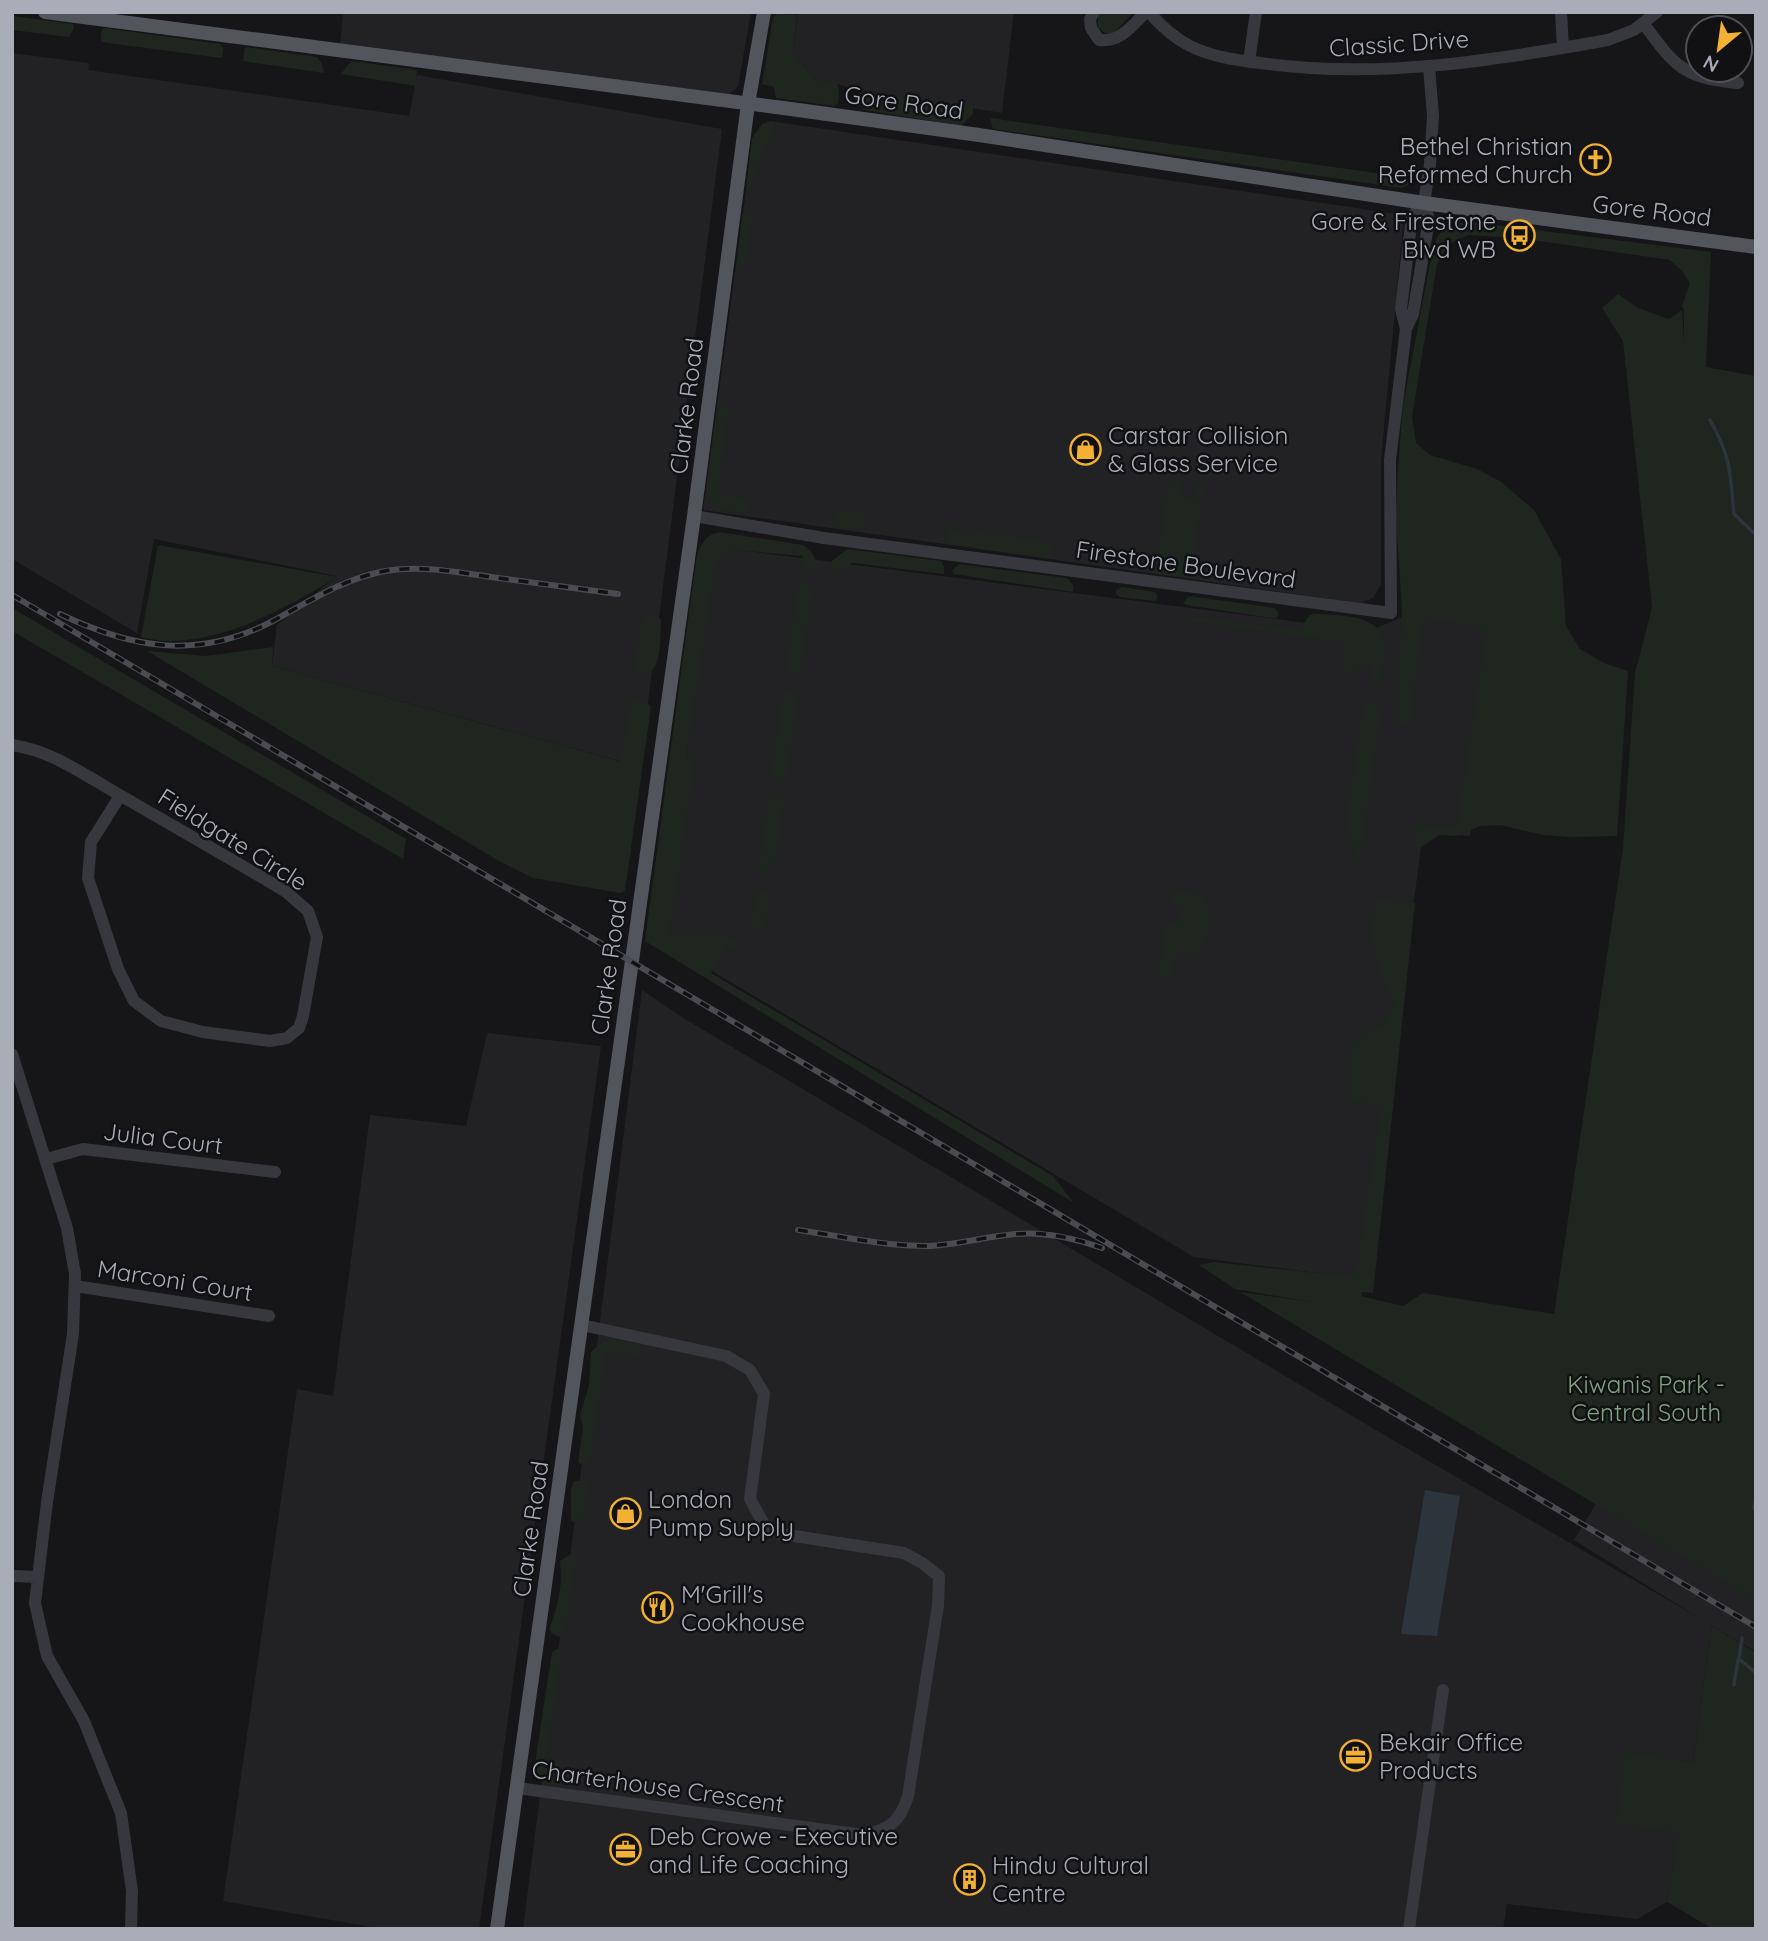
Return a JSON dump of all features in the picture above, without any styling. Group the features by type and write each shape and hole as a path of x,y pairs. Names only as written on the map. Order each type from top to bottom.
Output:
{"main road":[{"name":"Gore Road","path":"45,12 110,17 992,137 1424,203 1756,247"},
{"name":"Clarke Road","path":"497,1929 694,516 747,104 764,12"}],"street":[{"path":"1094,12 1090,19 1098,40 1112,41 1148,12"},
{"name":"Classic Drive","path":"1148,12 1162,27 1189,46 1216,56 1339,71 1429,65 1608,40 1644,24 1657,12"},
{"path":"1249,62 1256,12"},
{"path":"1561,12 1563,48"},
{"path":"1644,24 1676,64 1684,69"},
{"name":"Firestone Boulevard","path":"694,516 824,538 1391,613 1390,460 1406,329 1401,309 1412,216 1424,203 1430,164 1433,116 1429,65"},
{"name":"Fieldgate Circle","path":"12,746 42,753 77,768 120,796 285,891 308,911 317,937 303,1016 299,1028 287,1038 270,1041 202,1032 161,1021 134,1001 118,969 88,878 92,842 120,796"},
{"path":"12,1054 67,1228 75,1273 73,1334 47,1502 35,1603 47,1656 84,1721 121,1813 132,1891 131,1929"},
{"name":"Julia Court","path":"46,1159 83,1149 275,1172"},
{"name":"Marconi Court","path":"75,1286 269,1316"},
{"name":"Charterhouse Crescent","path":"517,1788 863,1835 881,1831 903,1812 908,1797 939,1605 939,1576 904,1553 781,1534 764,1524 750,1499 764,1394 751,1370 726,1356 582,1325"},
{"path":"12,1576 38,1577"},
{"path":"1409,1929 1443,1690"}],"shaded area":[{"path":"343,12 751,12 738,87 728,95 340,44"},
{"path":"798,12 1014,12 1002,113 860,90 815,79 793,52"},
{"path":"12,53 89,63 88,70 409,116 417,75 722,129 648,703 620,761 272,666 277,625 337,576 154,539 137,633 12,559"},
{"path":"770,121 1404,215 1381,460 1381,585 1373,598 1360,603 703,510 753,139 762,124"},
{"path":"716,547 1369,631 1422,609 1502,624 1470,836 1423,833 1363,1279 1194,1257 668,945 694,759 686,758"},
{"path":"642,990 685,1019 1398,1443 1699,1618 1574,1540 1597,1502 1756,1563 1756,1652 1712,1626 1693,1762 1625,1753 1680,1832 1667,1902 1637,1919 1507,1904 1503,1929 523,1929"},
{"path":"487,1033 601,1046 479,1929 383,1929 223,1901 297,1389 333,1396 370,1115 466,1126"},
{"path":"1425,1490 1460,1496 1437,1636 1401,1634"}],"green space":[{"path":"1102,12 1134,12 1114,33 1105,33 1098,27 1098,15"},
{"path":"776,14 797,15 793,52 815,79 837,84 838,103 834,106 776,98 774,87 762,84 773,18"},
{"path":"12,16 73,24 74,28 69,37 12,30"},
{"path":"104,28 220,44 223,48 222,58 101,42 101,31"},
{"path":"245,47 317,57 324,73 243,61"},
{"path":"351,61 417,70 416,86 341,74"},
{"path":"860,90 973,107 973,114 961,126 865,110 859,104"},
{"path":"990,118 1411,178 1408,185 1401,188 993,129"},
{"path":"762,124 776,124 774,139 768,141 750,188 746,188 752,138"},
{"path":"742,215 752,215 746,260 737,271"},
{"name":"Kiwanis Park - Central South","path":"1472,222 1711,252 1706,367 1756,376 1756,1600 1240,1292 1312,1302 1235,1289 1199,1265 1213,1262 1355,1277 1382,1106 1349,1101 1352,1045 1356,1036 1385,1022 1394,1004 1375,954 1373,916 1376,900 1415,903 1373,1293 1362,1292 1361,1296 1403,1306 1423,1293 1554,1314 1623,848 1635,673 1652,607 1623,341 1602,308 1618,294 1638,308 1669,319 1682,310 1684,341 1682,306 1690,283 1670,260 1518,238 1468,235 1449,244 1437,264 1412,417 1416,443 1430,455 1477,469 1500,481 1534,510 1561,559 1566,626 1580,649 1604,663 1628,671 1617,836 1543,835 1500,825 1480,826 1457,836 1439,835 1417,850 1417,825 1456,829 1487,628 1424,617 1410,721 1403,726 1397,721 1402,610 1396,518 1403,405 1433,248 1447,227"},
{"path":"729,405 718,493 750,500 748,514 718,509 719,505 710,497 707,488 719,406"},
{"path":"1173,480 1183,481 1181,497 1195,499 1197,485 1204,485 1192,572 1188,578 1156,574 1167,488"},
{"path":"836,510 865,513 866,524 862,530 832,526"},
{"path":"950,521 954,523 953,532 975,535 977,531 1052,543 1053,550 1050,558 947,544 947,525"},
{"path":"720,532 803,545 814,555 816,570 808,571 801,565 803,556 734,550 723,555 715,569 686,758 695,759 670,933 731,937 739,944 740,953 726,945 711,973 1053,1176 1074,1203 645,941 696,561 703,542"},
{"path":"158,545 338,577 280,610 218,634 169,641 141,637"},
{"path":"847,549 941,561 944,574 852,563 838,576 830,574 832,561"},
{"path":"959,564 1067,578 1074,586 1073,592 954,574 952,571"},
{"path":"802,584 810,585 812,590 801,672 787,673 797,588"},
{"path":"1122,587 1155,592 1158,597 1155,601 1120,597 1116,590"},
{"path":"1189,596 1275,608 1279,614 1276,619 1183,603"},
{"path":"12,608 406,839 403,859 12,631"},
{"path":"1313,613 1354,617 1373,624 1383,639 1382,679 1372,681 1371,667 1359,665 1358,673 1342,671 1345,642 1178,620 1192,616 1301,630"},
{"path":"646,615 661,619 660,646 652,671 638,674 635,667 642,618"},
{"path":"273,647 272,666 619,761 632,699 644,701 651,707 625,891 620,893 533,878 499,861 147,651 206,656"},
{"path":"798,692 788,774 779,780 771,779 783,694"},
{"path":"1371,697 1380,713 1360,864 1346,824 1362,713"},
{"path":"769,796 785,798 775,862 767,871 758,872"},
{"path":"1176,890 1204,896 1209,912 1208,937 1204,946 1194,954 1176,953 1171,976 1158,977 1166,922 1180,923 1183,905 1168,902"},
{"path":"756,891 763,891 771,896 765,928 761,931 754,930 750,924"},
{"path":"613,1339 635,1343 642,1348 641,1357 606,1350 590,1466 578,1463 583,1426 580,1415 589,1385 591,1352 600,1344"},
{"path":"590,1480 582,1524 571,1521 571,1490 574,1481"},
{"path":"571,1554 577,1554 564,1638 549,1630 559,1596 560,1561"},
{"path":"1712,1626 1756,1653 1756,1929 1713,1929 1667,1902 1679,1832 1616,1824 1625,1752 1693,1762"},
{"path":"562,1650 546,1760 560,1763 563,1781 558,1786 550,1784 534,1770 552,1652"}],"waterway":[{"path":"1710,420 1722,444 1728,465 1734,514 1756,535"},
{"path":"1756,1497 1756,1511"},
{"path":"1742,1638 1739,1659 1756,1673"},
{"path":"1734,1685 1738,1660"}],"railway":[{"path":"60,614 86,626 138,642 190,645 242,635 339,586 369,575 398,569 452,571 618,594"},
{"path":"12,595 1756,1627"},
{"path":"798,1230 911,1246 947,1244 997,1236 1043,1234 1102,1248"}],"place":[{"name":"Bethel Christian Reformed Church","path":"1596,160"},
{"name":"Gore & Firestone Blvd WB","path":"1519,235"},
{"name":"Carstar Collision & Glass Service","path":"1085,449"},
{"name":"London Pump Supply","path":"625,1513"},
{"name":"M'Grill's Cookhouse","path":"658,1608"},
{"name":"Bekair Office Products","path":"1356,1756"},
{"name":"Deb Crowe - Executive and Life Coaching","path":"626,1850"},
{"name":"Hindu Cultural Centre","path":"969,1879"}]}
